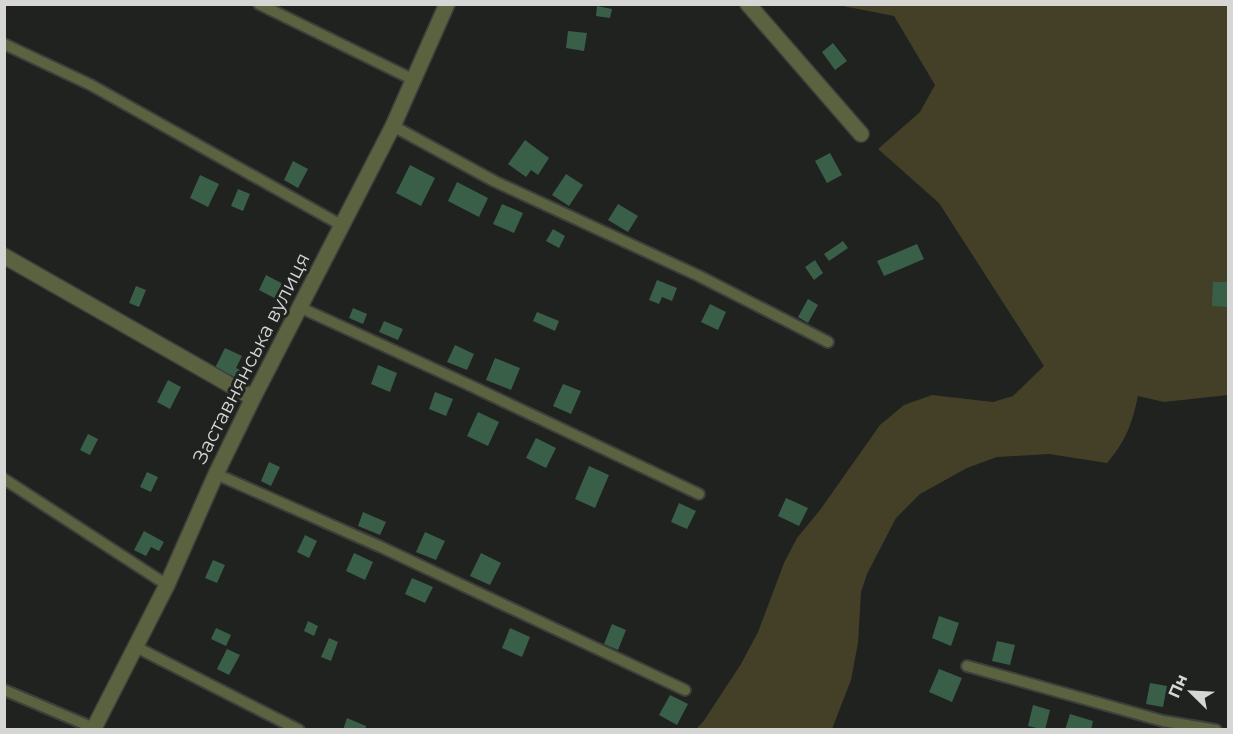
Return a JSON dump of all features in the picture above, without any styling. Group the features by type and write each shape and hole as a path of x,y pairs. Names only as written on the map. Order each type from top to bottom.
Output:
{"street":[{"name":"Заставнянська вулиця","path":"93,729 167,585 216,474 253,398 393,126 447,4"},
{"path":"748,4 861,134"},
{"path":"4,256 253,398"}],"lane":[{"path":"260,4 414,80"},
{"path":"4,44 91,86 341,225"},
{"path":"393,126 494,182 699,276 828,342"},
{"path":"299,307 699,494"},
{"path":"216,474 381,547 685,690"},
{"path":"4,479 167,585"},
{"path":"134,646 299,729"},
{"path":"967,666 1163,721 1216,729"},
{"path":"4,690 93,729"}],"shaded area":[{"path":"838,5 1228,5 1228,395 1164,402 1138,396 1127,432 1107,463 1049,454 997,457 967,468 920,494 896,518 867,574 861,592 858,643 851,680 832,729 695,730 703,722 741,664 758,632 784,563 797,538 820,510 880,425 904,405 932,395 993,402 1013,396 1044,366 939,203 878,149 920,112 935,85 894,16"}],"building":[{"path":"597,6 612,9 610,18 596,16"},
{"path":"568,31 587,33 584,51 566,48"},
{"path":"833,43 847,61 835,70 822,52"},
{"path":"525,140 549,158 538,175 531,170 526,177 508,164"},
{"path":"830,153 842,175 827,183 815,161"},
{"path":"293,161 308,169 298,188 284,180"},
{"path":"410,165 435,178 421,206 396,193"},
{"path":"566,174 583,185 569,206 552,195"},
{"path":"200,175 219,184 208,207 190,198"},
{"path":"457,182 488,198 479,217 448,201"},
{"path":"238,189 250,194 243,211 231,206"},
{"path":"502,204 523,213 514,233 493,224"},
{"path":"618,204 638,216 628,232 608,220"},
{"path":"553,229 565,236 559,248 546,241"},
{"path":"843,241 848,248 829,261 824,254"},
{"path":"917,244 924,259 884,276 877,261"},
{"path":"815,260 823,273 814,280 805,267"},
{"path":"266,275 287,286 280,301 259,290"},
{"path":"657,280 677,288 672,301 662,297 659,304 649,300"},
{"path":"1213,282 1228,282 1228,307 1212,306"},
{"path":"136,286 146,290 139,307 129,303"},
{"path":"808,299 818,305 808,323 798,317"},
{"path":"710,304 726,312 718,330 701,322"},
{"path":"353,308 367,314 363,324 349,318"},
{"path":"537,312 559,321 555,331 533,321"},
{"path":"384,321 403,329 398,340 379,332"},
{"path":"455,345 474,354 467,370 447,362"},
{"path":"225,348 242,356 236,368 240,370 237,378 215,368"},
{"path":"495,358 520,368 511,390 486,380"},
{"path":"378,365 397,373 390,392 371,384"},
{"path":"168,380 181,387 170,409 157,402"},
{"path":"563,384 581,391 571,414 553,406"},
{"path":"435,392 453,399 446,416 429,409"},
{"path":"478,412 499,422 488,446 467,436"},
{"path":"88,434 98,439 90,455 80,450"},
{"path":"536,438 556,448 546,468 526,458"},
{"path":"269,462 280,467 271,486 261,481"},
{"path":"589,466 609,475 595,508 575,499"},
{"path":"147,472 158,477 151,492 140,487"},
{"path":"786,498 808,508 799,526 778,516"},
{"path":"679,503 696,511 687,529 671,522"},
{"path":"363,512 386,522 380,535 358,526"},
{"path":"144,531 164,542 159,551 151,547 146,556 134,550"},
{"path":"425,532 445,541 436,560 416,552"},
{"path":"305,535 317,541 309,558 297,552"},
{"path":"354,553 373,562 365,580 346,571"},
{"path":"481,553 501,563 490,585 470,576"},
{"path":"213,560 225,565 217,583 205,578"},
{"path":"412,578 433,587 425,603 405,594"},
{"path":"939,616 959,623 951,646 932,638"},
{"path":"308,621 318,626 314,636 304,631"},
{"path":"612,624 626,630 618,650 604,644"},
{"path":"216,628 231,635 226,646 211,639"},
{"path":"510,628 530,637 522,657 502,648"},
{"path":"329,638 338,642 331,661 321,657"},
{"path":"997,641 1015,645 1010,665 992,661"},
{"path":"227,649 240,655 229,675 217,669"},
{"path":"939,669 962,678 952,702 929,692"},
{"path":"1150,683 1167,686 1163,707 1146,704"},
{"path":"670,695 688,704 677,725 659,715"},
{"path":"1033,705 1050,710 1045,730 1028,726"},
{"path":"1070,714 1093,721 1091,730 1065,730"},
{"path":"347,718 366,726 365,730 343,730"}]}
